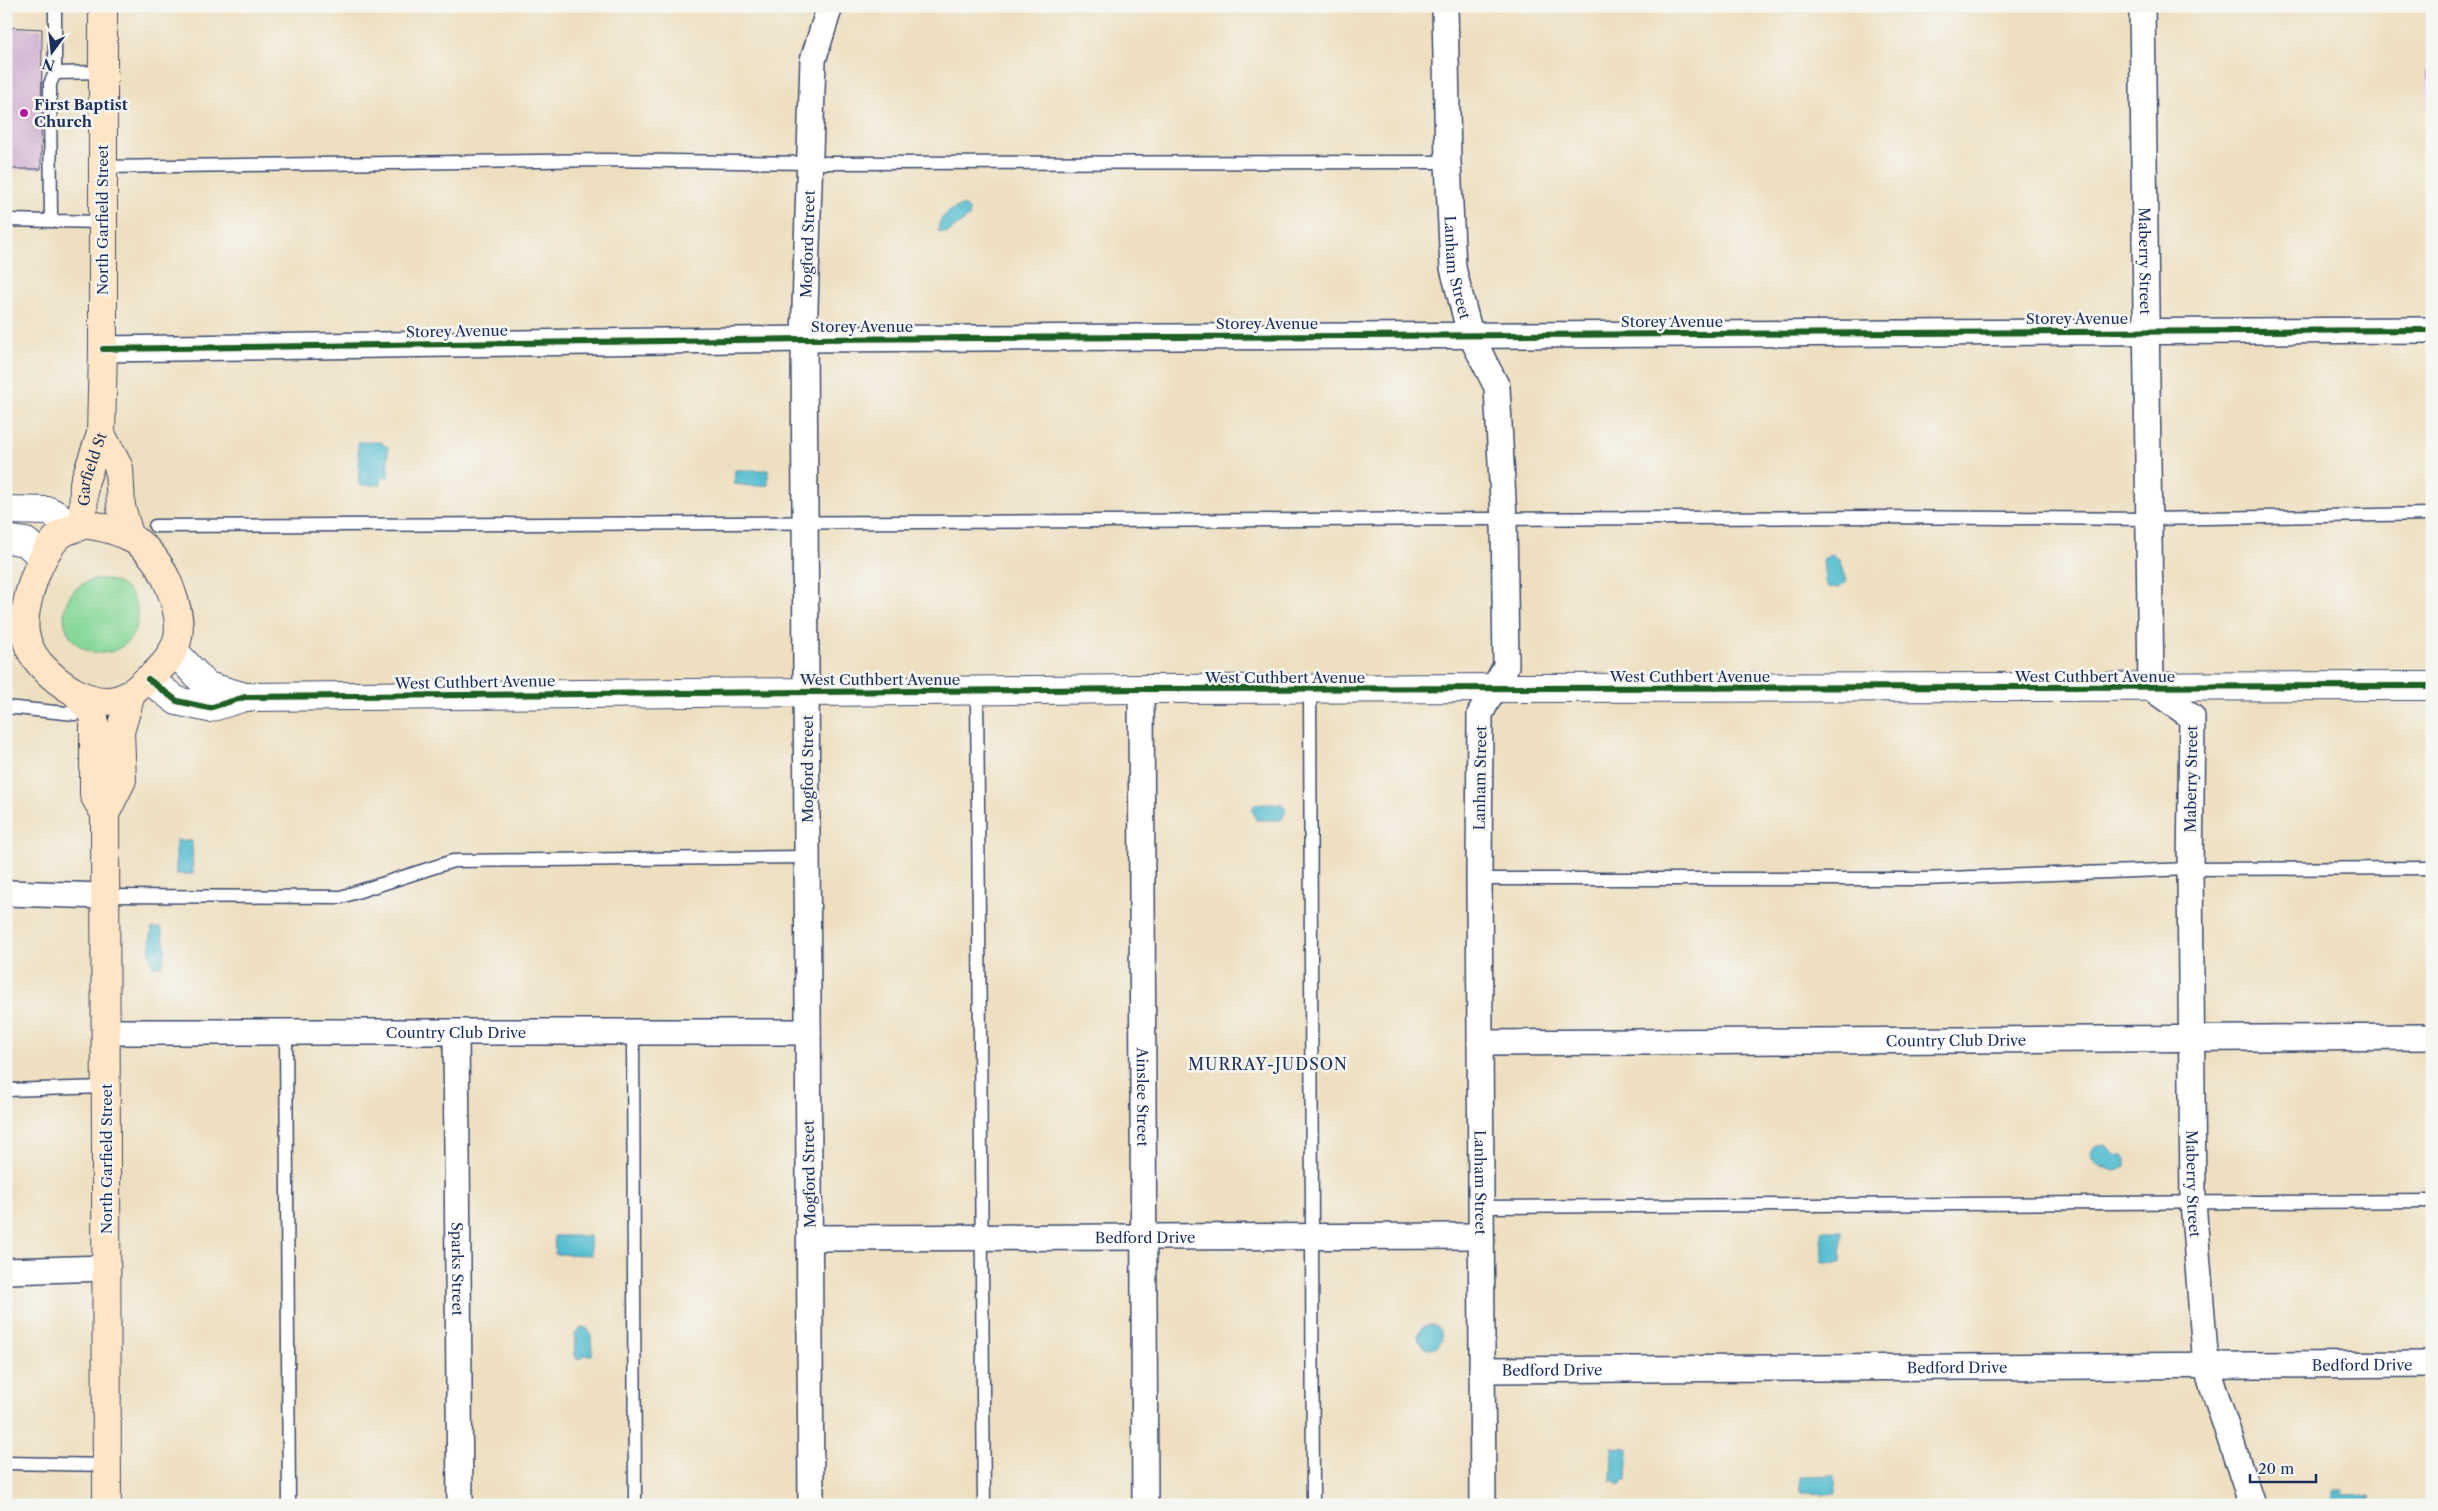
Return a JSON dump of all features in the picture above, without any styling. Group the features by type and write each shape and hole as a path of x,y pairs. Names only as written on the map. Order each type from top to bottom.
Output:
{"main road":[{"name":"North Garfield Street","path":"101,434 103,349 103,6"},
{"name":"Garfield St","path":"81,526 84,483 101,434"},
{"name":"Garfield St","path":"101,434 119,468 122,507 130,538"},
{"path":"76,703 118,700 140,686 161,669 174,650 179,628 178,606 160,564 146,547 108,527 81,526 62,534 42,557 26,610 25,633 34,658 76,703 94,716 94,795 104,814"},
{"path":"104,814 122,780 120,732 140,686"},
{"name":"North Garfield Street","path":"104,814 107,1505"}],"street":[{"name":"Mogford Street","path":"812,1505 804,339 813,60 830,6"},
{"name":"Lanham Street","path":"1445,6 1448,162 1453,268 1470,334 1498,387 1504,519 1506,666 1480,714 1480,1236 1483,1505"},
{"name":"Maberry Street","path":"2142,6 2151,688 2192,717 2190,869 2193,1202 2206,1366 2252,1505"},
{"name":"Storey Avenue","path":"103,349 804,339 2147,330 2432,330"},
{"path":"6,510 49,511 81,526"},
{"path":"6,539 26,542 42,557"},
{"name":"West Cuthbert Avenue","path":"174,650 207,686 245,697"},
{"name":"West Cuthbert Avenue","path":"140,686 177,701 209,708 245,697 1493,688 2432,686"},
{"name":"Ainslee Street","path":"1141,690 1145,1505"},
{"path":"6,893 104,896"},
{"name":"Country Club Drive","path":"105,1032 808,1032"},
{"name":"Sparks Street","path":"456,1033 460,1505"},
{"name":"Country Club Drive","path":"1480,1043 2432,1036"},
{"name":"Bedford Drive","path":"810,1238 1480,1236"},
{"path":"6,1271 106,1268"},
{"name":"Bedford Drive","path":"1482,1370 2432,1364"}],"lane":[{"path":"51,221 50,84 55,73 55,6"},
{"path":"2432,70 2432,76"},
{"path":"55,73 103,72"},
{"path":"102,167 605,160 810,163 1448,162"},
{"path":"6,220 102,222"},
{"path":"155,526 1872,516 2149,519 2432,514"},
{"path":"1310,689 1313,1505"},
{"path":"977,691 984,1505"},
{"path":"6,708 76,703"},
{"path":"104,896 341,897 453,861 807,857"},
{"path":"1479,879 1922,879 2190,869 2432,868"},
{"path":"286,1032 289,1505"},
{"path":"633,1032 635,1505"},
{"path":"6,1090 105,1087"},
{"path":"1480,1206 2432,1201"},
{"path":"6,1462 107,1465"}],"shaded area":[{"path":"2424,6 2432,6 2432,137 2428,137"}],"green space":[{"path":"101,579 122,585 132,595 138,616 132,637 122,647 101,653 80,647 70,637 64,616 70,595 80,585"}],"water":[{"path":"960,206 966,206 969,209 969,217 947,233 939,232 941,219"},
{"path":"358,442 382,442 383,445 388,447 388,478 381,477 381,485 359,485"},
{"path":"735,470 768,470 768,485 734,484"},
{"path":"1832,554 1839,559 1846,581 1840,588 1828,587 1825,582 1823,559"},
{"path":"1256,804 1282,804 1285,808 1285,814 1281,820 1256,820 1252,809"},
{"path":"176,840 192,841 193,874 176,874"},
{"path":"152,928 161,928 166,949 162,966 152,966 149,949"},
{"path":"2097,1145 2106,1145 2115,1155 2123,1156 2126,1160 2126,1167 2116,1171 2096,1163 2092,1155"},
{"path":"1821,1231 1842,1231 1841,1262 1822,1262"},
{"path":"554,1236 590,1236 591,1255 555,1254"},
{"path":"1430,1325 1439,1328 1442,1337 1439,1346 1430,1349 1421,1346 1418,1337 1421,1328"},
{"path":"581,1327 589,1330 593,1350 592,1355 585,1355 581,1359 576,1358 575,1355 575,1333"},
{"path":"1612,1447 1628,1448 1627,1480 1623,1480 1622,1484 1617,1484 1616,1480 1611,1480"},
{"path":"1835,1476 1835,1494 1800,1493 1800,1477"},
{"path":"2333,1491 2343,1491 2344,1496 2370,1495 2370,1505 2333,1505"}],"building":[{"name":"First Baptist Church","path":"6,27 42,29 41,169 6,169"}],"cycle path":[{"path":"103,349 804,339 2432,330"},
{"path":"148,679 177,701 209,708 245,697 1141,689 2432,686"}],"place":[{"name":"First Baptist Church","path":"24,113"}],"district":[{"name":"MURRAY-JUDSON","path":"1268,1064"}]}
